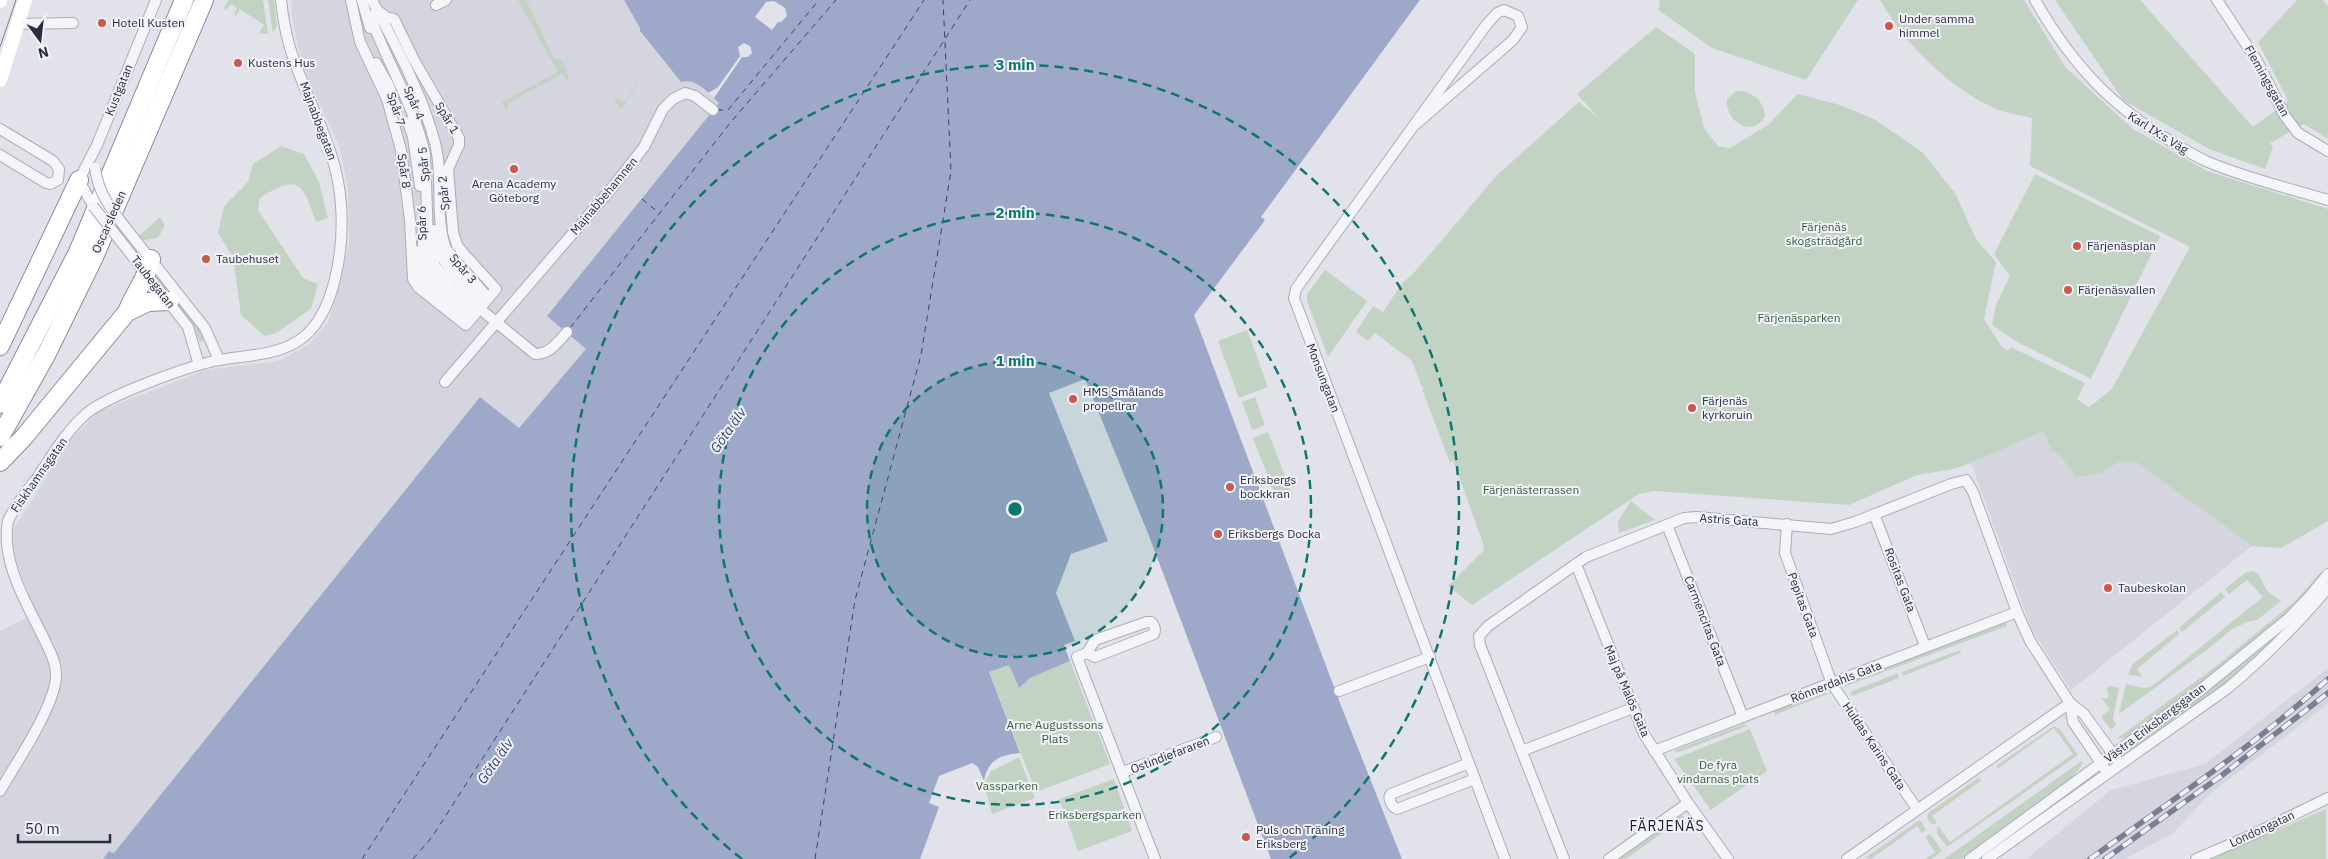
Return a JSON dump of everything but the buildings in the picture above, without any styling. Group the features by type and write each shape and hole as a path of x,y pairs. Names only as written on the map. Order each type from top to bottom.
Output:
{"highway":[{"name":"Oscarsleden","path":"0,404 78,252 184,0"},
{"name":"Oscarsleden","path":"0,437 44,360 94,257 204,0"},
{"path":"0,346 82,185"},
{"path":"67,216 93,206"},
{"path":"0,462 24,437 128,312 131,302 150,266"},
{"path":"128,312 148,302 170,301"}],"street":[{"path":"0,80 25,0"},
{"name":"Kustgatan","path":"82,185 96,145 156,0"},
{"name":"Majnabbegatan","path":"200,365 219,360 266,353 299,341 320,318 330,293 340,252 342,229 338,175 327,137 289,46 281,0"},
{"name":"Spår 8","path":"351,0 360,42 387,99 399,142 410,220 413,279 418,287 481,306"},
{"name":"Spår 7","path":"357,0 367,44 389,86 403,127 411,171 418,268 425,283 481,306"},
{"name":"Spår 6","path":"362,0 374,42 404,108 413,137 420,180 423,247 426,266 436,283 481,306"},
{"path":"372,0 377,10"},
{"path":"436,5 446,0"},
{"name":"Karl IX:s Väg","path":"2036,0 2056,36 2084,72 2123,110 2155,132 2206,161 2239,174 2328,200"},
{"name":"Flemingsgatan","path":"2217,0 2257,62 2285,116 2298,133 2328,151"},
{"name":"Spår 4","path":"377,10 377,19 411,94 431,149 434,234 439,253 481,306"},
{"name":"Spår 2","path":"377,10 390,23 409,63 453,139 453,144 442,168 448,233 452,248 459,258 481,306"},
{"name":"Monsungatan","path":"1416,124 1513,40 1522,27 1518,16 1504,10 1497,13 1447,80 1296,289 1295,304 1505,859"},
{"path":"17,24 74,23"},
{"name":"Majnabbehamnen","path":"445,382 611,189 644,147 663,109 673,99 685,93 695,96 714,110"},
{"path":"0,129 54,161 59,170 58,180 50,184 46,183 0,155"},
{"name":"Taubegatan","path":"96,145 95,168 101,192 188,327 200,365"},
{"name":"Taubegatan","path":"82,185 93,206 119,238 150,266 205,328 219,360"},
{"path":"93,206 112,211"},
{"path":"481,306 496,323 534,354 542,354 552,348 566,332"},
{"name":"Fiskhamnsgatan","path":"0,792 26,748 50,698 57,674 52,656 23,600 5,558 3,548 8,520 62,441 87,414 109,400 200,365"},
{"name":"Astris Gata","path":"1564,859 1480,645 1479,636 1488,626 1576,564 1604,549 1684,518 1697,517 1831,528 1966,480 1973,492 2017,612 2030,641 2070,703 2084,714 2120,764"},
{"name":"Rositas Gata","path":"1874,514 1926,646"},
{"name":"Pepitas Gata","path":"1787,524 1785,554 1832,684"},
{"name":"Carmencitas Gata","path":"1667,525 1743,717"},
{"name":"Maj på Malös Gata","path":"1576,564 1644,734 1688,803 1728,859"},
{"name":"Västra Eriksbergsgatan","path":"1970,859 2173,711 2244,655 2288,619 2328,574"},
{"name":"Västra Eriksbergsgatan","path":"1987,859 2228,688 2260,661 2293,629 2328,588"},
{"name":"Rönnerdahls Gata","path":"1654,751 2017,612"},
{"path":"1147,622 1151,622 1156,630 1154,634 1095,657 1087,653 1095,640 1147,622"},
{"name":"Ostindiefararen","path":"1087,653 1077,657 1155,859"},
{"path":"1339,691 1430,657"},
{"name":"Huldas Karins Gata","path":"1832,684 1917,808"},
{"path":"1847,859 1917,808 2070,703"},
{"name":"Astris Gata","path":"2070,703 2073,722 2108,773"},
{"path":"1522,751 1633,708"},
{"name":"Ostindiefararen","path":"1123,772 1216,737"},
{"path":"1469,763 1391,794 1390,799 1393,806 1397,809 1475,779"},
{"name":"Londongatan","path":"2196,859 2252,835 2328,798"},
{"path":"1609,859 1688,803"}],"shaded area":[{"path":"291,0 624,0 640,28 640,32 681,82 688,80 695,82 720,103 547,316 586,349 519,428 480,397 114,853 109,851 103,859 0,859 0,631 37,613 15,560 11,533 69,441 99,411 206,370 278,361 308,345 328,322 339,287 349,243 348,189 340,148 302,65 292,16"},
{"name":"Taubeskolan","path":"2045,431 2051,450 2061,457 2076,477 2101,473 2121,461 2136,462 2252,546 2071,690 2032,630 1971,463"},
{"path":"2328,668 2328,704 2211,793 2172,834 2125,859 2026,859 2111,790 2205,764"}],"green space":[{"path":"228,0 263,0 268,34 259,33 264,25 240,9 236,16 234,14 237,8 232,4 225,10 224,8"},
{"path":"268,0 274,0 277,26 273,33"},
{"path":"518,0 526,0 554,58 562,60 569,77 567,82 563,74 540,86 538,82 558,72"},
{"path":"1659,0 1858,0 1806,80 1712,48 1658,10"},
{"name":"Färjenäsparken","path":"1880,0 2024,0 2066,68 2133,129 2207,171 2328,209 2328,521 2281,548 2252,546 2136,462 2121,461 2101,473 2076,477 2061,457 2051,450 2044,431 1971,463 1954,469 1917,475 1849,505 1655,491 1639,494 1472,605 1448,586 1484,550 1483,543 1453,460 1450,463 1423,392 1423,386 1412,361 1375,333 1368,341 1356,332 1373,306 1383,312 1402,283 1411,276 1497,175 1579,102 1599,118 1577,94 1656,27 1695,54 1695,92 1704,128 1718,146 1730,148 1768,125 1798,94 1840,105 1874,119 1922,152 1955,193 1976,239 1996,262 1984,319 2002,347 2008,351 2011,347 2085,383 2077,399 2089,407 2111,390 2190,247 2030,166 2032,118 1996,109 1975,98 1943,75 1914,47"},
{"path":"2055,0 2140,0 2253,127 2288,101 2258,42 2297,0 2323,0 2328,6 2328,139 2304,124 2270,143 2273,147 2265,169 2209,149 2123,100"},
{"path":"536,84 538,87 508,103 507,115 502,102"},
{"path":"636,85 621,109 614,99 615,97 625,102"},
{"path":"1736,91 1747,92 1760,101 1765,116 1760,123 1747,127 1740,125 1730,115 1727,99"},
{"path":"281,146 304,154 319,182 328,218 316,222 307,198 297,186 291,184 273,190 260,198 258,210 303,278 318,284 311,309 276,333 265,336 241,315 233,257 218,233 224,206 248,182 253,164"},
{"name":"Färjenäsvallen","path":"2035,174 2160,236 2091,379 2017,342 1992,325 1996,305 2010,276 1994,254"},
{"path":"160,217 165,226 158,238 144,240 139,236"},
{"path":"1325,270 1367,301 1328,357 1307,301 1307,294"},
{"path":"153,273 156,273 202,332 204,340 200,342 194,327"},
{"path":"1247,330 1268,387 1239,398 1218,341"},
{"path":"1255,397 1265,425 1252,430 1242,402"},
{"path":"1268,432 1292,494 1277,500 1253,438"},
{"path":"1631,501 1655,520 1619,533 1618,521"},
{"path":"2251,571 2258,573 2267,591 2281,601 2257,620 2247,622 2231,630 2119,714 2126,684 2143,688 2151,687 2263,597 2247,580 2229,594 2225,589 2245,573"},
{"path":"2321,572 2324,572 2294,608 2178,704 2129,737 2116,739 2214,668 2295,601"},
{"path":"2221,592 2225,597 2182,632 2179,628"},
{"path":"2292,620 2293,623 2226,685 2131,751 2123,754 2202,695"},
{"path":"2006,622 2007,626 1844,687 1847,683"},
{"path":"2177,630 2179,634 2137,669 2143,677 2128,675 2133,664"},
{"path":"1960,650 1961,653 1903,676 1902,672"},
{"name":"Arne Augustssons Plats","path":"1070,661 1110,764 1036,792 989,672 1009,665 1019,688 1030,678"},
{"path":"1898,673 1899,678 1852,696 1850,692"},
{"path":"2111,686 2119,688 2113,718 2116,725 2111,730 2101,716 2110,710 2101,697 2105,699 2109,696 2106,688"},
{"path":"1824,692 1828,694 1775,715 1774,711"},
{"path":"1744,724 1747,726 1677,753 1675,751 1675,750"},
{"path":"2054,726 2060,729 2078,755 1947,847 1937,834 1937,827 1940,828 1950,842 2073,754 2054,728 1997,769 1997,765"},
{"name":"De fyra vindarnas plats","path":"1750,729 1767,771 1711,810 1674,759"},
{"name":"Vassparken","path":"1019,757 1035,798 992,814 984,784 991,771"},
{"path":"2080,762 2083,762 2075,774 2047,801 1962,859 1944,859"},
{"path":"1978,778 1982,780 1932,816 1937,823 1932,825 1927,818 1928,813"},
{"name":"Eriksbergsparken","path":"1114,779 1132,831 1078,851 1059,799"},
{"path":"2326,809 2326,859 2210,859"},
{"path":"1682,815 1684,817 1626,859 1619,859"},
{"path":"1918,821 1921,821 1926,830 1922,833 1917,826 1871,859 1865,858"},
{"path":"1930,834 1942,851 1932,859 1925,859 1935,852 1925,837"}],"water":[{"name":"Göta älv","path":"624,0 1420,0 1261,217 1265,220 1194,315 1340,703 1402,859 1271,859 1149,536 1085,379 1049,393 1108,541 1071,554 1056,593 1075,641 1064,645 1070,661 1030,678 1019,688 1009,665 989,672 1020,753 1000,757 992,763 988,768 984,781 978,767 972,763 939,776 929,803 939,807 920,859 103,859 109,851 114,853 480,397 519,428 586,349 547,316 719,103 697,84 687,81 681,82 640,31"}],"pier":[{"path":"774,1 785,8 787,16 781,22 778,22 772,30 755,17 766,2"},
{"path":"744,43 750,46 752,53 748,57 742,57 714,98 708,93 718,87 740,56 738,47"}],"ferry route":[{"path":"717,110 728,110 819,0"},
{"path":"570,328 730,123 836,0"},
{"path":"362,859 924,0"},
{"path":"815,859 855,600 921,355 951,171 943,0"},
{"path":"413,859 432,837 970,0"},
{"path":"642,199 659,213"}],"tram line":[{"path":"0,47 16,0"}],"railway":[{"path":"2090,859 2242,750 2328,679"},
{"path":"2105,859 2221,776 2328,693"}],"place":[{"name":"Hotell Kusten","path":"102,23"},
{"name":"Under samma himmel","path":"1889,26"},
{"name":"Kustens Hus","path":"238,63"},
{"name":"Arena Academy Göteborg","path":"514,169"},
{"name":"Färjenäsplan","path":"2077,246"},
{"name":"Taubehuset","path":"206,259"},
{"name":"Färjenäsvallen","path":"2068,290"},
{"name":"HMS Smålands propellrar","path":"1073,399"},
{"name":"Färjenäs kyrkoruin","path":"1692,408"},
{"name":"Eriksbergs bockkran","path":"1230,487"},
{"name":"Eriksbergs Docka","path":"1218,534"},
{"name":"Taubeskolan","path":"2108,588"},
{"name":"Puls och Träning Eriksberg","path":"1246,837"}],"district":[{"name":"FÄRJENÄS","path":"1667,826"}],"park label":[{"name":"Färjenäs skogsträdgård","path":"1824,234"},
{"name":"Färjenästerrassen","path":"1531,490"}]}
